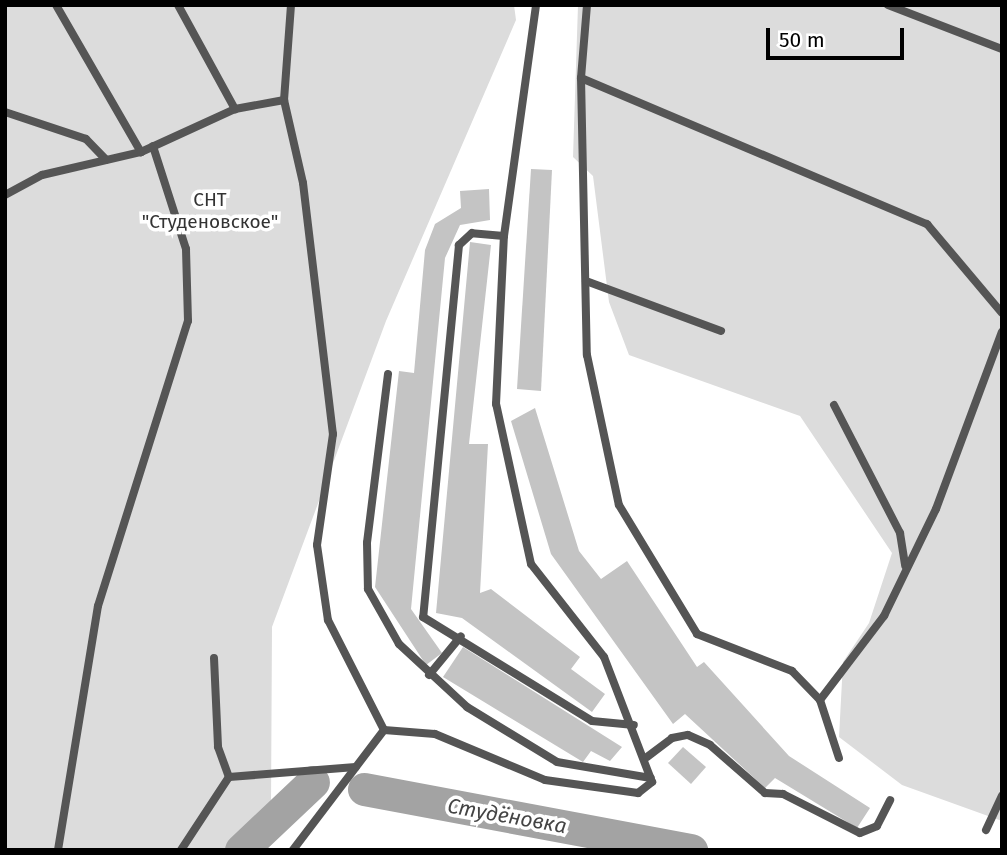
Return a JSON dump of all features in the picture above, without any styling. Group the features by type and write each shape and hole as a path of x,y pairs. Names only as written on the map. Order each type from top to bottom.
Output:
{"lane":[{"path":"56,5 141,152"},
{"path":"178,5 235,109"},
{"path":"291,5 284,100 303,184 333,433 317,545 326,607 384,730"},
{"path":"536,5 504,236 496,404 531,564 604,657 647,757 651,778"},
{"path":"587,5 581,78 586,355 619,505 697,634 792,671 820,700 839,758"},
{"path":"888,5 1002,49"},
{"path":"581,78 927,224 1002,313"},
{"path":"5,195 42,176 141,152 235,109 284,100"},
{"path":"5,112 86,139 106,160"},
{"path":"58,850 98,606 188,321 186,249 153,146"},
{"path":"504,236 472,233 459,245 423,617 461,636 593,721 634,725"},
{"path":"586,281 721,331"},
{"path":"820,700 884,616 905,566 936,509 1002,332"},
{"path":"388,374 367,543 368,589 399,644 429,675 467,707 558,762 651,778"},
{"path":"834,405 900,533 905,566"},
{"path":"429,675 461,636"},
{"path":"214,658 218,747 229,777"},
{"path":"292,850 384,730"},
{"path":"384,730 435,734 545,780 638,793 651,778"},
{"path":"647,757 672,738 688,735 710,745 765,793 783,794 860,834 877,826 890,800"},
{"path":"229,777 356,767"},
{"path":"181,850 229,777"},
{"path":"986,830 1002,795"}],"green space":[{"name":"СНТ \"Студеновское\"","path":"5,5 514,5 516,20 386,321 272,627 271,807 232,850 5,850"},
{"path":"578,5 1002,5 1002,821 902,785 839,737 843,662 869,623 892,553 800,416 629,355 609,302 593,176 573,157"}],"building":[{"path":"531,169 552,170 541,391 517,389"},
{"path":"489,189 490,220 460,225 445,258 411,609 442,653 426,665 375,587 399,371 414,373 425,250 435,224 461,208 460,191"},
{"path":"470,242 491,245 469,444 488,444 480,593 491,589 580,657 571,669 605,694 592,712 462,618 436,613"},
{"path":"535,408 579,551 601,579 627,561 697,667 704,662 789,756 870,808 857,828 775,778 765,788 685,714 673,724 551,554 511,421"},
{"path":"463,647 622,747 610,761 591,751 583,762 443,677"},
{"path":"683,747 706,767 691,784 668,763"}],"waterway":[{"name":"Студёновка","path":"241,850 313,782"},
{"name":"Студёновка","path":"364,789 691,850"}]}
